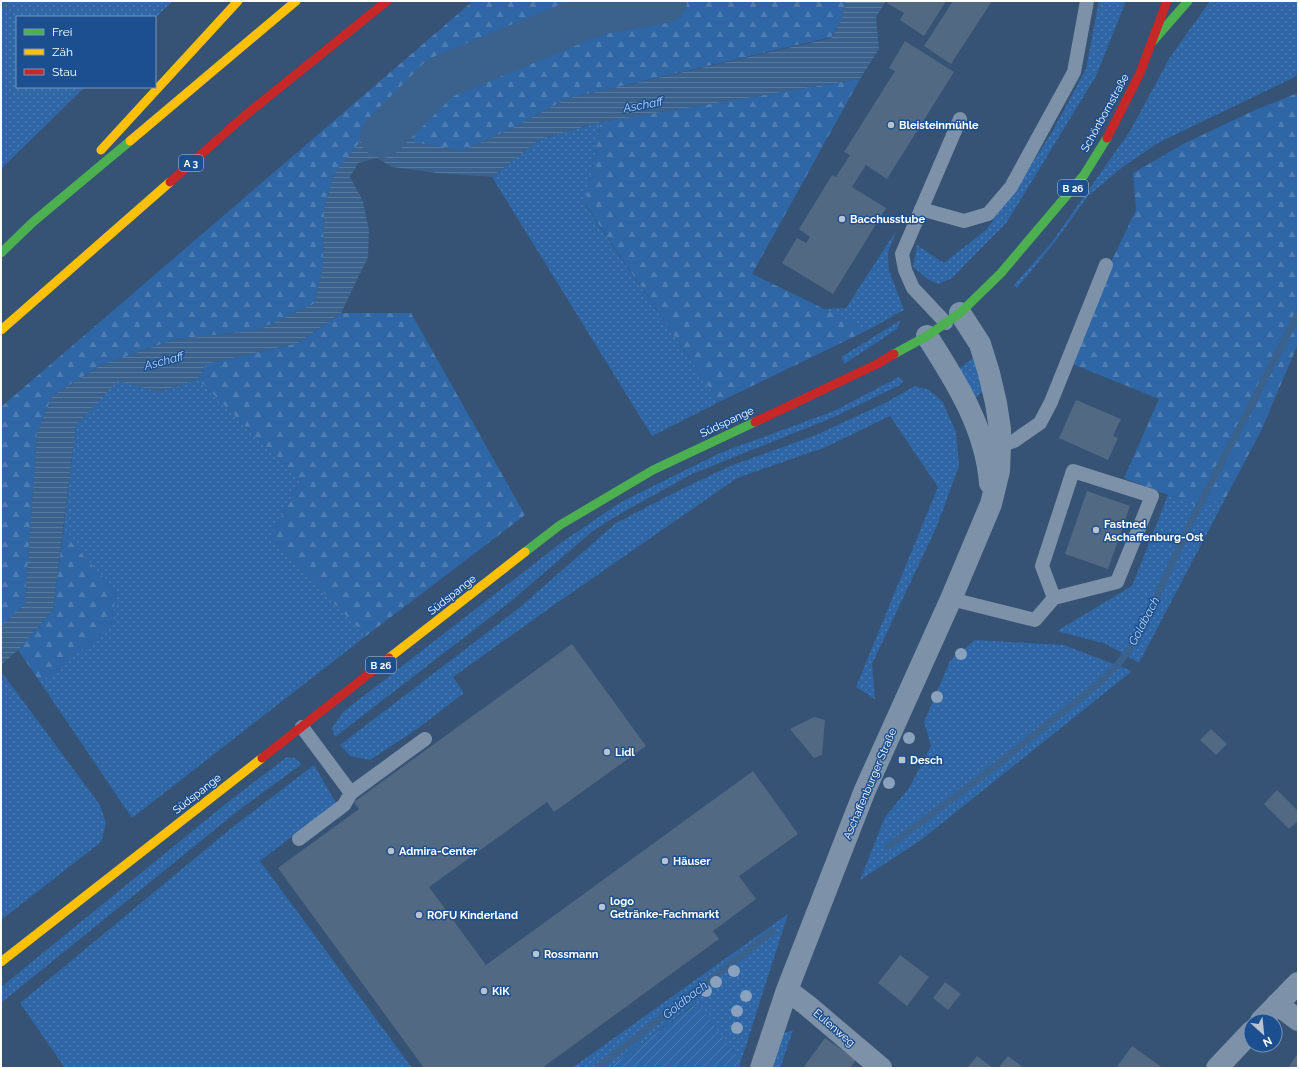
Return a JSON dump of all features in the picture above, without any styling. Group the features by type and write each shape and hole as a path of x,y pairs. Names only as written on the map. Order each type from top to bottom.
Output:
{"main road":[{"path":"1,253 33,222 238,1"},
{"path":"33,222 296,1"},
{"name":"A 3","path":"1,330 242,118 387,1"},
{"name":"Schönbornstraße","path":"953,318 1001,273 1084,175 1112,130 1140,73 1168,1"},
{"path":"1153,41 1188,1"},
{"name":"Südspange","path":"1,962 560,525 653,470 877,364 927,336 953,318"}],"street":[{"name":"Aschaffenburger Straße","path":"953,318 980,344 989,373 1000,429 992,448"},
{"name":"Aschaffenburger Straße","path":"761,1068 787,990 865,790 951,599 991,504 999,471 992,448 974,421 947,367 927,336"},
{"path":"1269,1013 1298,983"},
{"name":"Eulenweg","path":"787,990 881,1068"},
{"path":"1277,1004 1298,1020"},
{"path":"1217,1068 1243,1040"}],"lane":[{"path":"921,209 964,221 988,214 1011,187 1074,72 1087,1"},
{"path":"953,318 913,288 905,270 902,254 960,119"},
{"path":"992,448 1014,441 1040,423 1051,402 1106,265"},
{"path":"951,599 1035,620 1054,598 1117,582 1152,496 1073,471 1042,566 1054,598"},
{"path":"302,727 351,793"},
{"path":"300,839 344,805 351,793 425,739"}],"green space":[{"path":"1,1 173,1 156,17 16,16 16,88 84,88 1,169"},
{"path":"473,1 846,1 841,21 831,37 566,99 511,129 462,151 414,143 410,124 419,110 416,102 381,116 334,174 324,209 323,267 314,304 258,330 173,340 101,365 52,396 37,433 25,604 1,627 1,407"},
{"path":"1099,1 1126,1 1096,76 1007,222 952,278 939,284 929,280 913,267 917,245 944,263 986,230 1051,134 1086,69"},
{"path":"1210,1 1298,1 1298,74 1293,78 1158,143 1124,166 1088,196 1054,243 1017,288 1014,285 1052,242 1130,131 1169,59"},
{"path":"860,79 752,274 868,330 719,402 585,204 601,122"},
{"path":"1298,93 1298,344 1261,431 1224,501 1194,505 1124,478 1159,399 1070,363 1111,262 1136,210 1133,173 1185,143 1255,110"},
{"path":"601,122 585,205 719,402 652,436 492,177 540,139"},
{"path":"896,231 888,253 889,271 904,310 868,330 824,309 846,308"},
{"path":"341,313 411,313 525,515 366,636 270,538 300,481 198,379 206,364 298,343"},
{"path":"901,320 897,329 844,364 841,357"},
{"path":"973,358 983,386 982,392 976,397 969,394 955,372"},
{"path":"899,377 903,381 900,385 834,417 692,474 594,530 510,602 335,737 332,728 343,712 562,542 621,502 720,453 834,411"},
{"path":"198,379 300,481 270,538 366,636 132,818 40,682 111,627 116,592 63,533 76,425 118,380 159,392"},
{"path":"915,386 929,390 942,401 956,432 959,466 937,526 872,664 875,699 856,687 938,487 890,416 826,447 737,478 453,677 464,693 417,729 370,760 350,756 340,745 519,608 616,523 730,466 816,435 885,403"},
{"path":"1168,495 1194,505 1224,501 1139,663 1106,644 1057,631 1132,586"},
{"path":"63,533 116,592 111,627 40,682 18,650 53,610"},
{"path":"975,640 1064,645 1132,671 921,840 860,880 885,817 909,788 931,746 924,722 950,661"},
{"path":"3,674 100,805 106,823 101,842 1,920 1,678"},
{"path":"287,757 295,758 302,764 239,810 1,1003 1,987 233,798"},
{"path":"314,765 336,803 260,861 412,1068 65,1068 20,1003 234,826"},
{"path":"788,914 741,1061 696,1003 608,1068 572,1068"},
{"path":"697,1003 741,1061 739,1068 608,1068"},
{"path":"793,1030 780,1068 770,1068 782,1034"}],"water":[{"path":"846,1 886,1 876,17 879,49 860,79 601,122 540,139 492,177 437,173 392,167 377,158 358,163 350,177 363,201 369,230 368,257 341,313 298,343 206,364 198,379 159,392 118,381 76,425 53,610 18,650 1,665 1,627 25,604 37,433 52,396 101,365 173,340 258,330 314,304 323,267 324,209 334,174 381,116 415,94 419,110 410,125 414,142 462,151 511,129 566,99 831,38 841,21"}],"building":[{"path":"888,1 946,1 924,36 900,20 904,13 887,3"},
{"path":"953,1 992,1 951,64 924,46"},
{"path":"905,41 954,72 887,179 866,165 852,187 886,208 833,294 782,263 797,238 806,243 810,237 799,229 832,175 836,177 850,155 844,152 895,71 889,68"},
{"path":"1076,400 1121,419 1113,436 1118,438 1108,460 1059,438"},
{"name":"Fastned Aschaffenburg-Ost","path":"1087,491 1130,506 1108,569 1065,554"},
{"name":"Admira-Center","path":"572,644 646,746 554,812 547,802 429,887 486,965 753,771 798,834 739,876 756,899 713,931 719,939 542,1068 424,1068 278,868 359,809 354,802"},
{"path":"814,717 825,720 822,755 814,758 790,729"},
{"path":"1211,729 1227,744 1216,755 1200,740"},
{"path":"1277,790 1298,811 1298,821 1289,829 1264,804"},
{"path":"900,955 929,977 907,1006 878,983"},
{"path":"945,982 961,994 948,1010 933,998"},
{"path":"825,1038 856,1060 850,1068 803,1068"},
{"path":"1132,1046 1163,1068 1116,1068"},
{"path":"1298,1053 1298,1068 1288,1068"},
{"path":"977,1056 993,1068 967,1068"},
{"path":"1008,1056 1024,1068 998,1068"}],"waterway":[{"name":"Aschaff","path":"382,136 440,78 597,13 665,1"},
{"name":"Goldbach","path":"889,846 985,774 1098,684 1119,663 1138,637 1190,524 1298,314"},
{"name":"Goldbach","path":"597,1068 773,931"}],"traffic: fast":[{"path":"1153,41 1188,1"},
{"path":"894,354 927,336 960,313 1001,273 1084,175 1107,138"},
{"path":"1,253 33,222 130,141"},
{"path":"525,552 560,525 653,470 755,422"}],"traffic: slow":[{"path":"101,150 238,1"},
{"path":"130,141 296,1"},
{"path":"1,330 170,182"},
{"path":"389,658 525,552"},
{"path":"1,962 262,758"}],"traffic: jam":[{"path":"170,182 242,118 387,1"},
{"path":"1107,138 1140,73 1167,1"},
{"path":"755,422 877,364 894,354"},
{"path":"262,758 389,658"}],"place":[{"name":"Bleisteinmühle","path":"891,125"},
{"name":"Bacchusstube","path":"842,219"},
{"name":"Fastned Aschaffenburg-Ost","path":"1096,530"},
{"name":"Lidl","path":"607,752"},
{"name":"Desch","path":"902,760"},
{"name":"Admira-Center","path":"391,851"},
{"name":"Häuser","path":"665,861"},
{"name":"logo Getränke-Fachmarkt","path":"602,907"},
{"name":"ROFU Kinderland","path":"419,915"},
{"name":"Rossmann","path":"536,954"},
{"name":"KiK","path":"484,991"}]}
